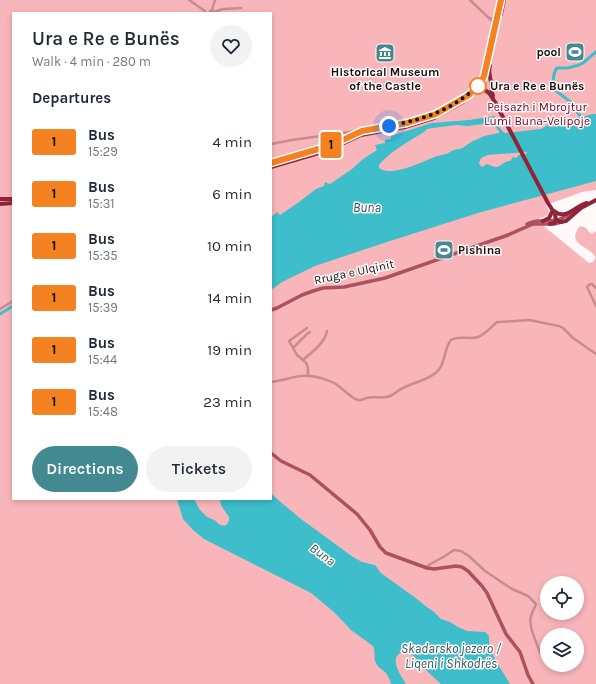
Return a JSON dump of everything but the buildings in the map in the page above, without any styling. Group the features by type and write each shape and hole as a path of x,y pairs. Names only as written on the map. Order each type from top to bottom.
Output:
{"main road":[{"path":"503,0 481,86 490,94 495,102 553,211 556,221"},
{"path":"495,102 490,84 489,70 498,21"},
{"path":"272,163 332,145 362,131 407,123 436,114 470,94 482,81 487,79 490,84"},
{"path":"272,167 337,147 361,135 405,127 434,118 468,99 479,90 488,89 490,84"},
{"path":"0,199 12,199"},
{"name":"Rruga e Ulqinit","path":"272,310 304,294 324,288 344,287 386,278 508,234 532,222 556,221 564,218 576,207 596,200"},
{"name":"Rruga e Ulqinit","path":"521,228 537,224 562,222 581,208 596,200"},
{"path":"0,204 12,203"},
{"path":"553,211 563,215 570,213"},
{"path":"543,221 550,217 553,211"},
{"path":"550,224 556,221 562,222"},
{"path":"272,454 282,461 310,475 357,514 384,552 426,568 434,569 458,566 465,568 471,573 487,594 505,633 520,652 528,675 533,684"}],"street":[{"path":"189,0 205,12 241,8"},
{"path":"212,12 215,0 219,0"},
{"path":"470,0 489,18 498,21"},
{"path":"272,144 362,131"},
{"path":"596,288 592,284 588,285 587,287 596,306"},
{"path":"0,309 12,302"},
{"path":"272,382 300,376 308,376 322,379 342,388 356,400 389,397 402,388 437,372 443,363 449,343 452,340 480,336 497,322 529,320 558,326 563,328 573,338 578,340 596,354"},
{"path":"307,328 288,341 297,355 306,362 308,366 308,376"},
{"path":"303,360 322,342 327,331"},
{"path":"293,348 310,332"},
{"path":"426,568 454,550 461,550 485,571 512,589 531,598 536,606 530,621 540,653"}],"green space":[{"name":"Peisazh i Mbrojtur Lumi Buna-Velipoje","path":"0,0 596,0 596,190 582,192 546,205 549,211 548,215 539,218 541,224 589,263 593,262 595,256 576,241 576,232 580,226 586,228 592,234 596,231 596,684 0,684"}],"water":[{"name":"Buna","path":"596,114 596,181 478,213 315,266 282,282 272,289 272,216 277,212 280,215 316,189 324,186 325,182 330,184 377,150 375,145 385,143 385,140 391,139 391,136 432,123 495,116 498,126 505,133 541,129 548,125 553,127 566,124 578,127 579,125 576,123 581,118","holes":["490,121 499,133 484,136 460,149 437,156 408,168 391,171 384,171 379,168 379,165 388,155 427,129 457,125 468,126 483,124","527,153 519,155 516,158 513,157 510,161 497,167 487,164 482,167 479,163 481,158 488,155"]},
{"name":"Buna","path":"272,494 301,519 353,557 362,562 375,565 381,573 433,611 441,619 467,631 485,632 489,636 489,643 493,655 510,684 441,684 412,655 403,652 397,656 396,664 399,673 406,684 391,684 386,673 378,667 373,646 351,630 334,612 311,593 204,539 183,519 177,500 195,500 205,516 224,526 228,523 229,517 219,500 272,500"}],"waterway":[{"path":"581,117 573,104 555,90 554,75 557,68 568,68 579,65 596,52"},
{"path":"0,314 12,307"}],"bus line":[{"name":"1","path":"272,163 332,145 362,131 407,123 436,114 470,94 481,82 484,76 501,0"}],"place":[{"name":"pool","path":"575,52"},
{"name":"Historical Museum of the Castle","path":"385,53"},
{"name":"Ura e Re e Bunës","path":"478,86"},
{"name":"Pishina","path":"444,250"}],"route":[{"path":"389,126 407,123 436,114 470,94 481,82 481,85 478,86"}],"water label":[{"name":"Skadarsko jezero / Liqeni i Shkodrës","path":"451,656"}]}
